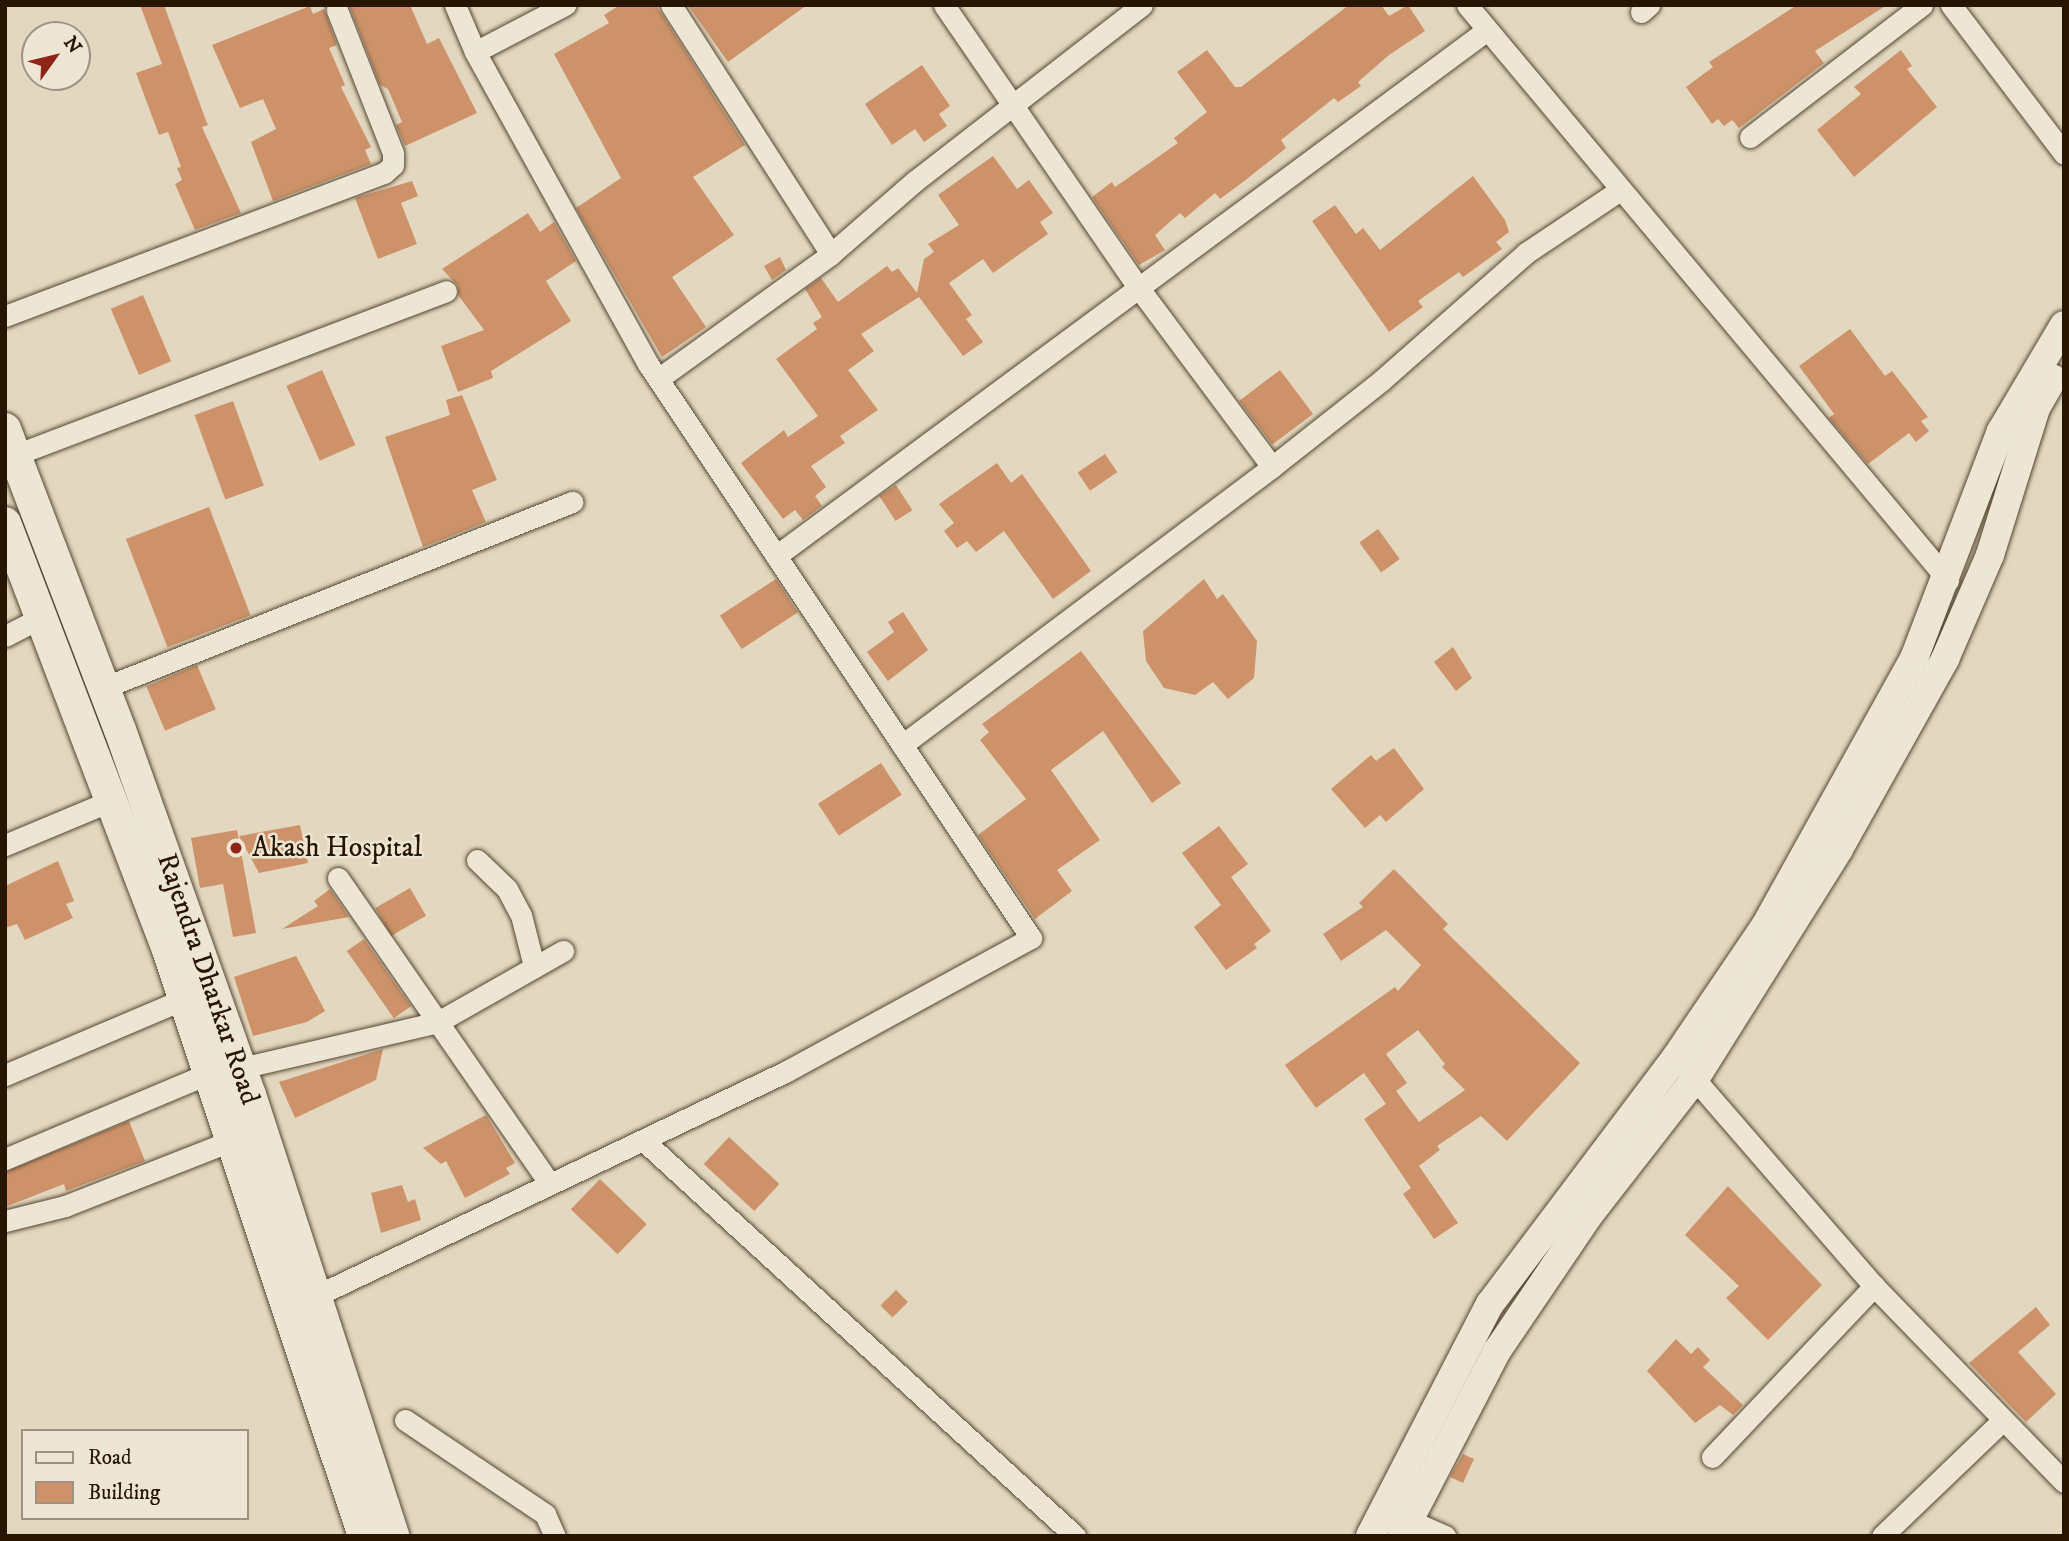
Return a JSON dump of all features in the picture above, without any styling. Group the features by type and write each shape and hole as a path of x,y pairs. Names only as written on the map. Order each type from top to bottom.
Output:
{"main road":[{"name":"Rajendra Dharkar Road","path":"10,442 103,688 180,941 302,1302 364,1536"},
{"name":"Rajendra Dharkar Road","path":"5,523 110,802 180,941 184,999 225,1071 233,1140 302,1302 393,1536"}],"street":[{"path":"302,1302 788,1071 1031,938 658,379 559,209 475,52 455,5"},
{"path":"475,52 565,5"},
{"path":"671,5 831,254"},
{"path":"944,5 1138,287 1272,467"},
{"path":"658,379 831,254 915,181 1142,5"},
{"path":"1467,5 1948,580"},
{"path":"1750,137 1922,5"},
{"path":"1951,5 2064,154"},
{"path":"5,316 384,173 393,165 393,153 337,10"},
{"path":"776,556 1487,30"},
{"path":"902,745 1272,467 1382,380 1526,253 1620,190"},
{"path":"10,442 446,291"},
{"path":"1569,1220 1675,1057 1765,926 1904,679 1948,580 2001,431 2064,325"},
{"path":"1370,1536 1397,1522 1490,1304 1695,1079 1839,849 1945,659 1990,555 2036,408 2064,360"},
{"path":"103,688 572,502"},
{"path":"5,636 42,617"},
{"path":"5,845 110,802"},
{"path":"477,859 507,889 521,915 534,966"},
{"path":"338,878 550,1184"},
{"path":"5,1159 225,1071 438,1022 563,951"},
{"path":"5,1075 184,999"},
{"path":"1675,1057 1874,1286 2064,1482"},
{"path":"5,1221 65,1206 233,1140"},
{"path":"644,1141 1075,1536"},
{"path":"1712,1457 1874,1286"},
{"path":"405,1420 545,1514 555,1536"},
{"path":"1882,1536 2002,1421"},
{"path":"1397,1522 1445,1536"}],"building":[{"path":"140,5 164,5 208,125 202,127 241,213 195,230 175,184 182,180 177,168 181,167 168,132 159,135 136,73 162,64"},
{"path":"349,5 410,5 427,44 439,38 477,113 405,146 396,125 402,122 388,89 380,85"},
{"path":"620,5 656,5 745,145 693,177 734,235 672,277 706,327 662,357 576,208 621,178 554,54 609,23 604,15"},
{"path":"688,5 807,5 728,62"},
{"path":"1349,5 1381,5 1389,16 1408,5 1425,31 1389,55 1358,82 1361,86 1338,102 1334,98 1281,140 1286,148 1243,182 1220,199 1215,193 1185,218 1180,213 1155,235 1165,250 1139,265 1092,197 1112,182 1115,187 1178,143 1174,138 1207,112 1177,72 1207,50 1235,87 1241,87"},
{"path":"1797,5 1887,5 1815,51 1824,63 1739,128 1732,120 1724,126 1718,119 1712,124 1686,87 1713,67 1709,62"},
{"path":"310,6 313,14 324,9 337,45 329,48 345,85 341,87 371,147 365,150 371,164 273,201 251,142 276,129 263,99 240,108 212,45"},
{"path":"1901,50 1912,66 1907,69 1937,107 1854,177 1817,130 1861,94 1854,87"},
{"path":"922,65 950,106 939,114 947,126 924,142 915,129 892,145 865,104"},
{"path":"993,156 1017,189 1029,180 1053,213 1040,222 1048,234 993,273 983,259 949,283 972,315 966,319 983,342 963,356 919,297 861,334 874,351 848,370 878,410 840,436 845,443 811,466 826,487 815,496 822,506 803,520 795,510 783,519 741,463 784,430 788,437 818,416 776,359 817,329 813,323 822,317 805,289 821,278 838,302 887,266 892,272 898,268 917,293 924,259 934,252 928,244 959,225 938,195"},
{"path":"1473,176 1505,220 1509,232 1496,242 1502,249 1463,277 1459,272 1418,301 1423,307 1389,332 1312,221 1335,205 1356,234 1363,228 1380,250"},
{"path":"412,181 418,196 401,203 417,244 378,259 355,198"},
{"path":"528,213 540,232 554,222 576,261 546,281 571,321 491,371 493,378 458,392 441,346 484,330 458,295 458,286 442,269"},
{"path":"780,257 786,270 772,280 764,266"},
{"path":"143,295 171,361 139,375 111,309"},
{"path":"1850,329 1885,376 1892,371 1928,417 1921,421 1929,431 1916,442 1909,433 1868,464 1829,418 1834,414 1799,366"},
{"path":"322,370 355,445 320,461 286,386"},
{"path":"1280,370 1313,414 1272,445 1239,401"},
{"path":"462,395 497,480 472,490 486,522 423,547 385,437 450,415 446,400"},
{"path":"233,401 264,486 225,500 194,415"},
{"path":"1105,454 1117,472 1090,491 1078,472"},
{"path":"997,463 1011,483 1022,474 1091,571 1053,599 1004,531 976,552 967,541 957,548 944,531 954,523 939,504"},
{"path":"896,485 912,510 896,521 879,496"},
{"path":"209,507 251,615 167,647 126,539"},
{"path":"1378,529 1400,559 1381,572 1359,543"},
{"path":"776,579 798,613 742,649 720,615"},
{"path":"1204,579 1217,599 1223,594 1257,641 1254,678 1228,699 1213,682 1195,695 1164,688 1146,661 1143,631"},
{"path":"903,612 928,650 888,681 867,652 894,632 888,622"},
{"path":"1453,647 1472,678 1456,691 1434,662"},
{"path":"1081,651 1181,783 1152,803 1103,731 1051,770 1100,840 1057,870 1072,891 1035,919 978,835 1026,799 980,740 989,732 982,724"},
{"path":"197,665 216,709 165,731 146,686"},
{"path":"1394,748 1424,789 1386,822 1380,815 1365,828 1331,789 1371,755 1376,761"},
{"path":"881,763 902,795 839,836 818,804"},
{"path":"300,825 308,863 259,873 239,836"},
{"path":"1219,826 1248,864 1231,877 1271,931 1254,944 1257,948 1226,970 1194,927 1221,905 1182,853"},
{"path":"237,830 256,933 233,937 223,884 200,888 191,838"},
{"path":"58,861 74,901 66,904 73,918 25,940 17,924 5,928 5,886"},
{"path":"1394,869 1448,924 1443,929 1580,1063 1507,1141 1481,1116 1437,1146 1440,1150 1419,1166 1458,1223 1434,1239 1403,1194 1411,1188 1364,1119 1386,1104 1364,1073 1316,1108 1285,1065 1395,987 1398,991 1421,965 1386,930 1341,961 1323,934 1363,907 1359,903","holes":["1418,1030 1445,1064 1442,1067 1465,1090 1419,1122 1396,1091 1407,1083 1386,1054"]},
{"path":"410,888 426,916 391,936 375,908"},
{"path":"330,889 349,917 282,929 318,906 314,901"},
{"path":"364,939 411,1006 394,1018 347,951"},
{"path":"296,956 325,1011 307,1022 253,1036 234,977"},
{"path":"383,1049 376,1080 295,1118 279,1082"},
{"path":"486,1115 515,1163 506,1168 510,1174 465,1198 446,1161 441,1164 423,1148"},
{"path":"129,1121 145,1161 66,1191 64,1184 5,1207 5,1172"},
{"path":"729,1137 779,1184 754,1211 704,1164"},
{"path":"600,1179 647,1224 618,1254 571,1209"},
{"path":"402,1185 408,1202 415,1199 421,1220 381,1233 371,1193"},
{"path":"1728,1186 1822,1285 1768,1340 1726,1298 1739,1286 1685,1235"},
{"path":"896,1290 908,1302 892,1318 880,1306"},
{"path":"2036,1307 2050,1325 2018,1352 2056,1394 2026,1422 1969,1363"},
{"path":"1676,1339 1691,1354 1698,1347 1710,1360 1703,1367 1743,1405 1733,1415 1720,1405 1695,1423 1647,1371"},
{"path":"1463,1454 1474,1459 1463,1483 1450,1477"}],"place":[{"name":"Akash Hospital","path":"236,848"}]}
